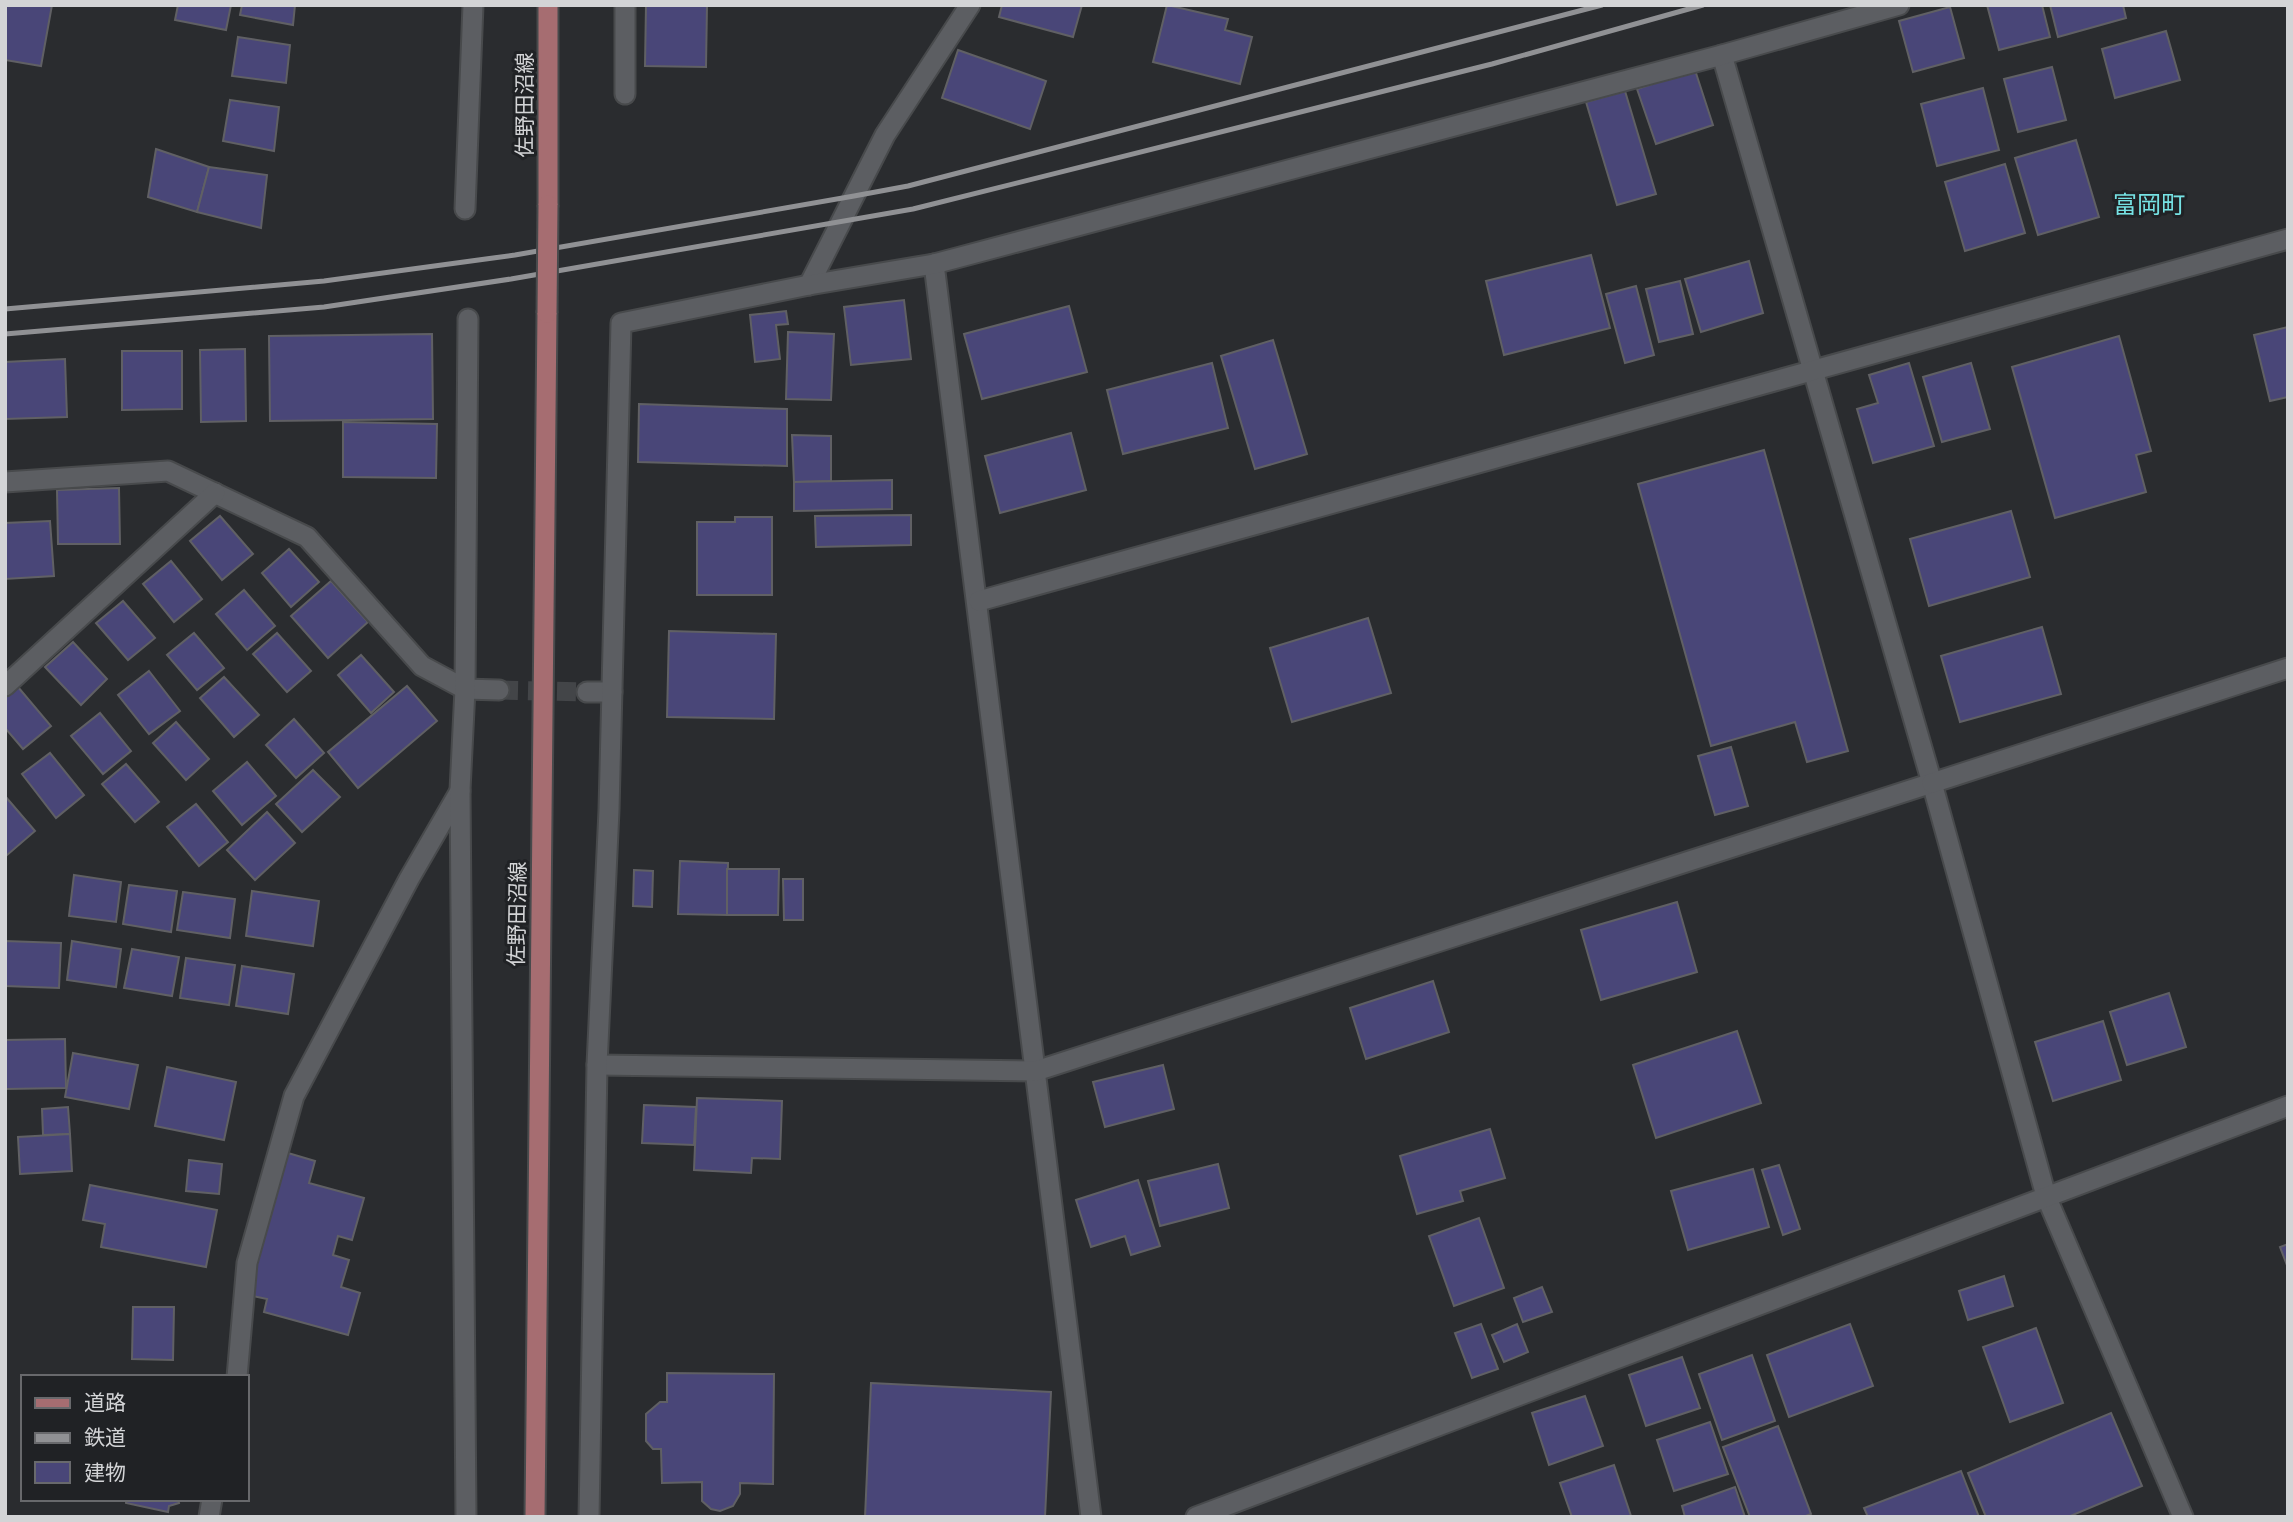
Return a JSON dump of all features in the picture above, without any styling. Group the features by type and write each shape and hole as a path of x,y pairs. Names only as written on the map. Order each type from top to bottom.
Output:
{"main road":[{"name":"佐野田沼線","path":"535,1517 548,5"}],"street":[{"path":"465,209 472,5"},
{"path":"625,5 625,94"},
{"path":"810,285 885,135 970,5"},
{"path":"589,1517 597,1065 612,692 621,323 810,285 934,264 1722,55 1899,5"},
{"path":"1722,55 1933,783 2046,1196 2183,1517"},
{"path":"979,601 2288,239"},
{"path":"934,264 968,548 979,601 1091,1517"},
{"path":"466,1517 460,790 465,689 468,319"},
{"path":"5,482 168,471 307,537 422,666 465,689 499,690"},
{"path":"5,685 215,493"},
{"path":"597,1065 1036,1072 2288,667"},
{"path":"587,692 612,692"},
{"path":"237,1375 247,1263 293,1096 409,879 460,790"},
{"path":"1196,1517 2288,1106"}],"building":[{"path":"5,5 52,5 41,66 5,60"},
{"path":"178,5 231,5 226,30 175,20"},
{"path":"242,5 295,5 293,25 240,15"},
{"path":"646,5 707,5 706,67 645,66"},
{"path":"1002,5 1082,5 1073,37 999,17"},
{"path":"1167,5 1228,19 1225,30 1252,37 1240,84 1153,62"},
{"path":"1987,5 2042,5 2050,37 1999,50"},
{"path":"2050,5 2123,5 2126,18 2058,37"},
{"path":"1950,7 1964,58 1913,72 1899,21"},
{"path":"2166,31 2180,80 2115,98 2102,49"},
{"path":"238,37 290,45 286,83 232,76"},
{"path":"958,50 1046,81 1030,129 942,98"},
{"path":"2052,67 2066,120 2018,132 2004,79"},
{"path":"1695,70 1713,125 1656,144 1637,89"},
{"path":"1983,88 1999,150 1937,166 1921,104"},
{"path":"1625,91 1656,194 1617,205 1586,102"},
{"path":"230,100 279,107 274,151 223,141"},
{"path":"2076,140 2099,217 2038,235 2015,158"},
{"path":"156,149 209,167 197,212 148,197"},
{"path":"2005,164 2025,233 1965,251 1945,182"},
{"path":"209,167 267,175 261,228 197,212"},
{"path":"1591,255 1610,328 1504,355 1486,281"},
{"path":"1749,261 1763,313 1701,332 1685,279"},
{"path":"1680,281 1693,334 1659,342 1646,289"},
{"path":"1636,286 1654,355 1625,363 1606,294"},
{"path":"904,300 911,359 851,365 844,307"},
{"path":"1069,306 1087,372 982,399 964,334"},
{"path":"786,311 788,324 776,325 780,359 755,362 750,315"},
{"path":"2288,327 2288,397 2270,401 2254,335"},
{"path":"788,332 834,334 831,400 786,399"},
{"path":"432,334 433,419 270,421 269,336"},
{"path":"2119,336 2151,451 2136,455 2146,492 2055,518 2012,367"},
{"path":"1273,340 1307,454 1255,469 1221,356"},
{"path":"245,349 246,421 201,422 200,350"},
{"path":"122,351 182,351 182,409 122,410"},
{"path":"65,359 67,417 5,419 5,362"},
{"path":"1212,363 1228,428 1123,454 1107,390"},
{"path":"1909,363 1934,446 1873,463 1857,409 1878,403 1869,375"},
{"path":"1971,363 1990,429 1942,442 1923,377"},
{"path":"639,404 787,409 787,466 638,462"},
{"path":"343,422 437,424 436,478 343,477"},
{"path":"1071,433 1086,490 1000,513 985,456"},
{"path":"792,435 831,436 831,481 794,482"},
{"path":"1764,450 1848,751 1807,762 1795,722 1711,746 1638,484"},
{"path":"892,480 892,509 794,511 794,482"},
{"path":"119,488 120,544 58,544 57,490"},
{"path":"2011,511 2030,577 1929,606 1910,539"},
{"path":"911,515 911,545 816,547 815,516"},
{"path":"220,516 253,554 222,580 190,541"},
{"path":"735,517 772,517 772,595 697,595 697,522 735,522"},
{"path":"50,521 54,576 5,579 5,523"},
{"path":"289,549 319,582 291,607 262,573"},
{"path":"171,561 202,599 174,622 143,584"},
{"path":"331,581 368,622 328,658 291,616"},
{"path":"244,590 275,626 247,650 216,614"},
{"path":"123,601 155,638 128,660 96,623"},
{"path":"1368,618 1391,693 1292,722 1270,648"},
{"path":"2042,627 2061,694 1960,722 1941,656"},
{"path":"669,631 776,634 774,719 667,717"},
{"path":"194,633 224,668 197,690 167,655"},
{"path":"277,633 311,671 287,692 253,654"},
{"path":"73,642 107,679 81,705 45,667"},
{"path":"361,655 394,692 371,713 338,675"},
{"path":"149,671 180,711 149,734 118,695"},
{"path":"224,677 259,715 234,737 200,698"},
{"path":"407,686 437,721 358,788 328,752"},
{"path":"18,687 51,726 23,749 5,728 5,697"},
{"path":"100,713 131,751 103,774 71,736"},
{"path":"294,719 324,753 296,778 266,745"},
{"path":"176,722 209,759 186,780 153,743"},
{"path":"1731,747 1748,806 1715,815 1698,756"},
{"path":"50,753 84,795 56,818 22,774"},
{"path":"247,762 276,796 242,825 213,791"},
{"path":"126,764 159,802 135,822 102,784"},
{"path":"313,770 340,797 302,832 276,804"},
{"path":"5,796 35,831 6,856 5,855"},
{"path":"196,804 228,842 199,866 167,827"},
{"path":"267,812 295,843 255,880 227,850"},
{"path":"680,861 728,863 727,915 678,914"},
{"path":"727,869 779,869 778,915 727,915"},
{"path":"634,870 653,871 652,907 633,906"},
{"path":"74,875 121,882 116,922 69,916"},
{"path":"783,879 803,879 803,920 784,920"},
{"path":"129,885 177,891 171,932 123,924"},
{"path":"252,891 319,901 313,946 246,936"},
{"path":"183,892 235,899 230,938 177,930"},
{"path":"1677,902 1697,972 1601,1000 1581,930"},
{"path":"5,941 61,943 59,988 5,986"},
{"path":"72,941 121,949 116,987 67,980"},
{"path":"132,949 179,957 172,996 124,988"},
{"path":"186,958 235,965 229,1005 180,998"},
{"path":"242,966 294,974 288,1014 236,1006"},
{"path":"1433,981 1449,1032 1366,1059 1350,1008"},
{"path":"2169,993 2186,1047 2127,1065 2110,1012"},
{"path":"2103,1021 2121,1080 2053,1101 2035,1042"},
{"path":"1737,1031 1761,1103 1656,1138 1633,1065"},
{"path":"65,1039 66,1088 5,1089 5,1040"},
{"path":"73,1053 138,1065 129,1109 65,1097"},
{"path":"1163,1065 1174,1109 1105,1127 1093,1082"},
{"path":"167,1067 236,1082 224,1140 155,1126"},
{"path":"697,1098 782,1101 780,1159 752,1158 751,1173 694,1170"},
{"path":"644,1105 696,1107 694,1145 642,1143"},
{"path":"68,1107 70,1134 43,1135 42,1109"},
{"path":"1490,1129 1505,1178 1460,1191 1463,1201 1417,1214 1400,1156"},
{"path":"70,1134 72,1171 20,1174 18,1137"},
{"path":"288,1153 315,1161 309,1183 364,1198 352,1240 338,1236 333,1255 349,1260 341,1287 360,1293 348,1335 264,1312 267,1299 248,1295"},
{"path":"189,1160 222,1164 219,1194 186,1191"},
{"path":"1218,1164 1229,1208 1160,1226 1148,1181"},
{"path":"1779,1165 1800,1229 1783,1235 1762,1170"},
{"path":"1753,1169 1769,1227 1688,1250 1671,1191"},
{"path":"1138,1180 1160,1246 1131,1255 1125,1236 1091,1247 1076,1200"},
{"path":"90,1185 217,1210 206,1267 101,1247 105,1224 83,1220"},
{"path":"1479,1218 1504,1288 1454,1306 1429,1236"},
{"path":"2288,1244 2288,1268 2280,1247"},
{"path":"2004,1276 2013,1306 1968,1320 1959,1291"},
{"path":"1542,1287 1552,1312 1523,1322 1514,1298"},
{"path":"133,1307 174,1307 173,1360 132,1359"},
{"path":"1481,1324 1498,1369 1472,1378 1455,1333"},
{"path":"1517,1324 1528,1352 1504,1362 1492,1335"},
{"path":"1850,1324 1873,1386 1789,1417 1767,1355"},
{"path":"2036,1328 2063,1403 2010,1422 1983,1347"},
{"path":"1752,1355 1775,1421 1722,1440 1699,1374"},
{"path":"1682,1357 1700,1408 1646,1426 1629,1375"},
{"path":"667,1373 774,1374 773,1484 740,1483 740,1494 733,1506 720,1511 711,1509 702,1501 702,1482 662,1483 661,1449 653,1449 646,1441 646,1414 660,1402 667,1402"},
{"path":"871,1383 1051,1392 1045,1517 865,1517"},
{"path":"1585,1396 1603,1446 1549,1465 1532,1413"},
{"path":"2111,1413 2142,1486 2068,1517 1986,1517 1968,1473"},
{"path":"1710,1422 1728,1474 1674,1491 1657,1440"},
{"path":"1778,1426 1811,1514 1803,1517 1750,1517 1723,1447"},
{"path":"1614,1465 1631,1516 1572,1517 1560,1483"},
{"path":"1961,1471 1979,1517 1868,1517 1864,1508"},
{"path":"1735,1487 1745,1517 1685,1517 1682,1506"},
{"path":"126,1503 179,1503 169,1506 168,1512"}],"tunnel":[{"path":"499,690 587,692"}],"railway":[{"path":"5,309 324,281 515,255 908,186 1602,5"},
{"path":"5,334 324,307 511,279 913,209 1492,64 1703,5"}],"district":[{"name":"富岡町","path":"2149,205"}]}
